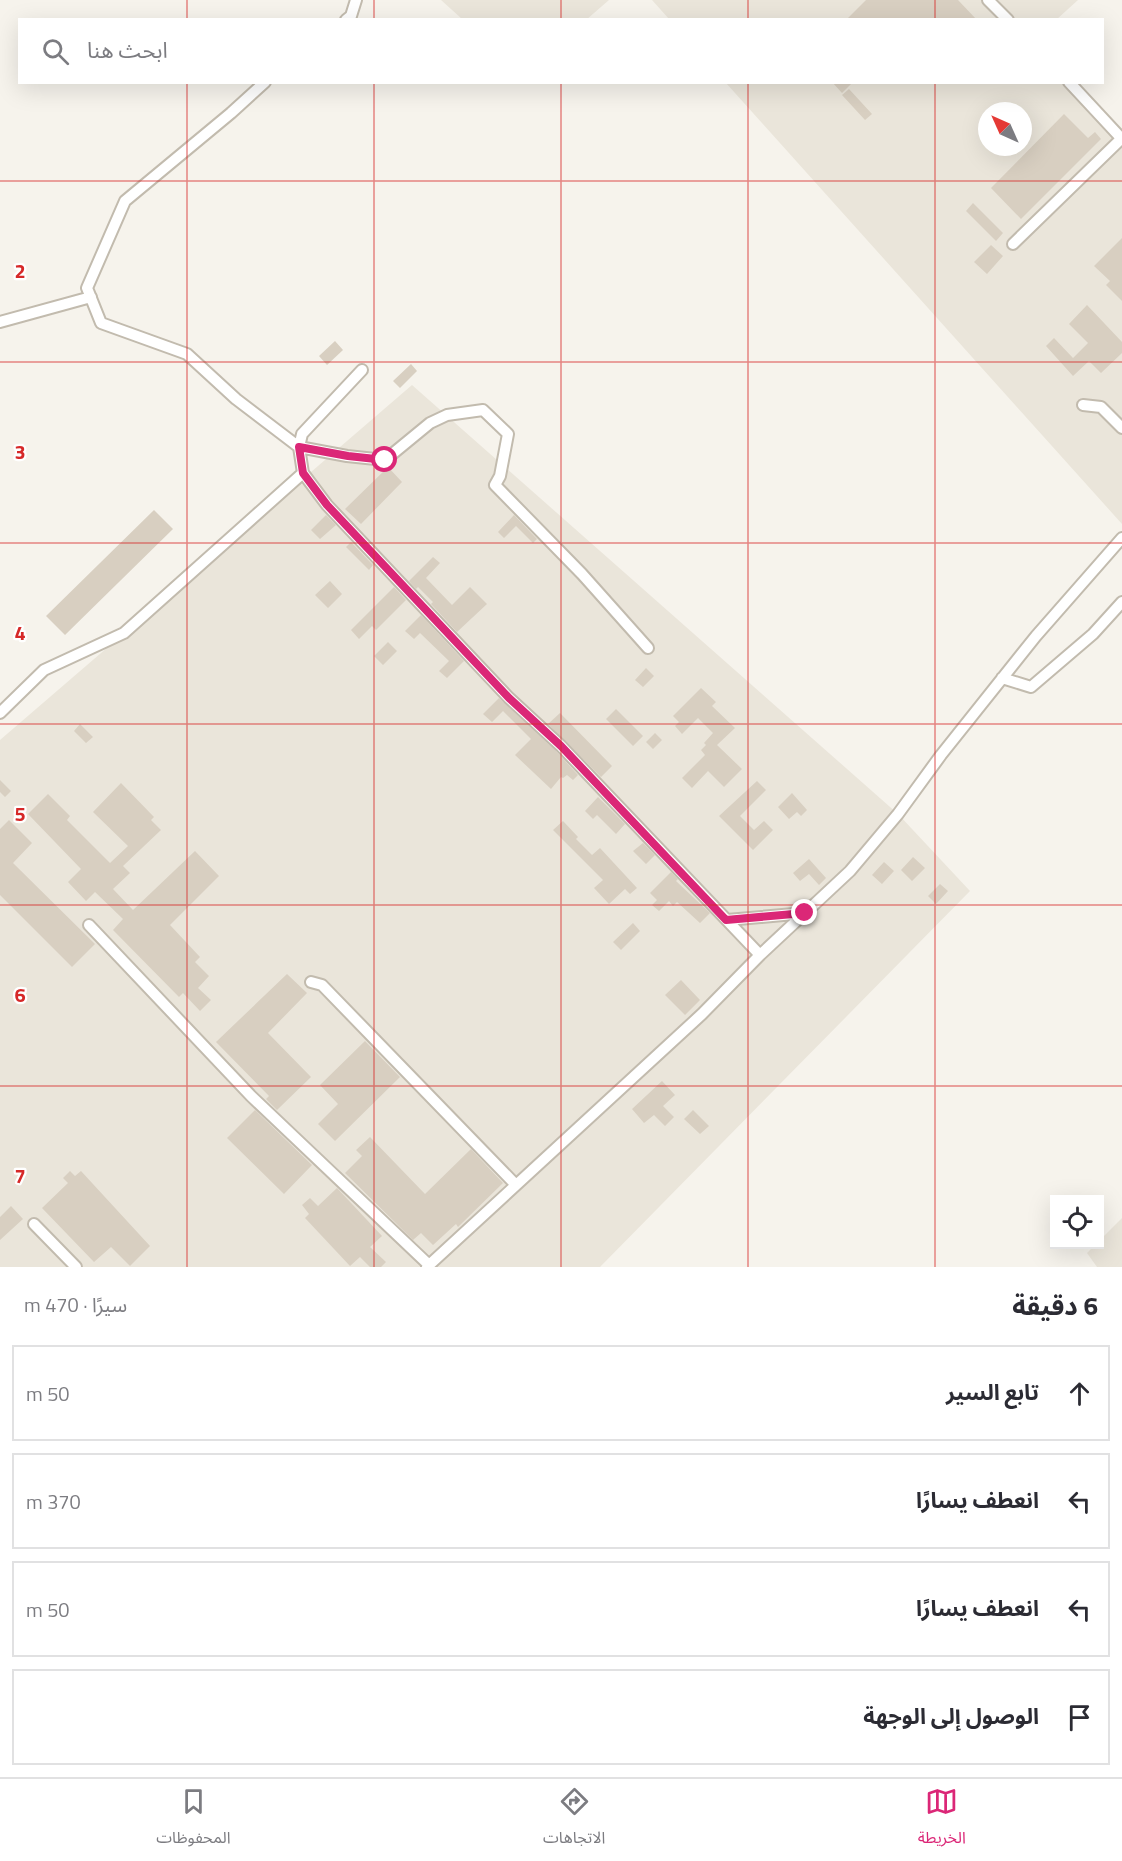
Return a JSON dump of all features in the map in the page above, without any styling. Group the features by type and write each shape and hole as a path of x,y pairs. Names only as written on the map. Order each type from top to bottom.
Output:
{"street":[{"path":"348,18 356,0"},
{"path":"988,0 1006,18"},
{"path":"263,84 125,201 87,288 101,323 187,354 236,399 299,447 385,460 430,423 447,415 483,410 508,434 500,476 495,484 582,574 648,648"},
{"path":"1013,244 1122,139 1071,84"},
{"path":"0,322 91,297"},
{"path":"362,370 302,434 299,447 303,473 327,505 509,698 561,746 760,956"},
{"path":"1083,405 1101,407 1122,428"},
{"path":"0,713 44,670 124,633 303,473"},
{"path":"89,925 251,1096 428,1266 702,1014 850,871 898,814 1036,636 1122,538"},
{"path":"1002,678 1031,687 1093,634 1122,602"},
{"path":"726,920 805,913"},
{"path":"311,982 322,985 516,1185"},
{"path":"34,1224 76,1267"}],"shaded area":[{"path":"441,0 609,0 588,18 461,18"},
{"path":"652,0 1078,0 1058,18 668,18"},
{"path":"727,84 1070,84 1122,139 1122,524"},
{"path":"412,385 898,814 970,891 600,1267 0,1267 0,740"},
{"path":"1122,1218 1122,1267 1097,1267 1087,1253 1091,1249 1104,1249 1104,1236"}],"building":[{"path":"866,0 958,0 975,18 848,18"},
{"path":"834,84 851,84 842,93"},
{"path":"849,89 872,114 865,120 842,95"},
{"path":"1064,114 1088,138 1095,132 1101,139 1021,219 991,188 1023,156 1032,156 1032,146"},
{"path":"973,203 1003,233 996,241 966,211"},
{"path":"1122,238 1122,301 1106,285 1110,281 1094,266"},
{"path":"991,245 1003,256 987,274 974,262"},
{"path":"1087,305 1122,342 1122,353 1101,373 1089,361 1073,376 1046,346 1054,338 1073,358 1088,343 1069,324"},
{"path":"335,341 343,350 327,365 319,356"},
{"path":"411,364 417,371 400,388 393,381"},
{"path":"388,467 402,482 361,524 345,509"},
{"path":"154,510 173,529 65,635 46,616"},
{"path":"326,515 336,525 320,539 311,530"},
{"path":"514,515 537,539 533,543 516,526 504,538 498,532"},
{"path":"351,542 373,565 369,570 346,547"},
{"path":"433,557 440,563 426,578 452,605 470,587 487,604 457,632 431,604 433,602 409,581"},
{"path":"330,581 342,594 328,608 315,595"},
{"path":"394,587 406,600 376,630 372,626 359,639 351,630"},
{"path":"421,615 464,661 447,678 439,671 449,661 420,633 414,639 405,631"},
{"path":"388,642 397,651 383,665 374,656"},
{"path":"646,668 654,676 643,687 635,680"},
{"path":"701,688 716,702 712,706 735,728 717,745 742,769 724,787 708,771 692,788 682,778 705,755 701,750 713,733 698,718 682,734 675,726 679,722 673,716"},
{"path":"499,698 556,751 578,775 573,780 567,775 561,777 551,789 515,755 531,739 503,711 492,722 483,714"},
{"path":"616,709 643,736 633,746 606,719"},
{"path":"560,713 612,766 601,777 548,724"},
{"path":"80,724 93,737 86,743 74,731"},
{"path":"655,733 662,740 653,749 646,742"},
{"path":"0,780 11,791 5,797 0,792"},
{"path":"757,781 766,790 740,816 754,830 764,821 773,830 753,850 719,816"},
{"path":"121,783 154,817 151,820 161,830 123,866 130,873 113,889 133,910 195,851 219,876 170,925 200,957 195,962 209,976 198,988 211,1000 200,1011 183,993 179,997 113,930 123,919 95,892 86,901 68,882 81,869 28,814 48,794 70,816 67,820 110,863 128,846 93,812"},
{"path":"792,793 807,810 801,816 797,812 789,819 778,807"},
{"path":"598,797 625,824 616,834 597,815 593,819 585,811"},
{"path":"9,820 32,843 13,863 95,944 72,967 0,895 0,829"},
{"path":"563,821 592,855 600,848 637,888 630,894 625,889 609,904 594,888 603,880 553,830"},
{"path":"643,843 655,855 646,864 633,851"},
{"path":"913,857 925,868 912,881 901,870"},
{"path":"809,859 826,878 819,885 809,874 800,881 793,873"},
{"path":"884,862 894,871 882,884 872,875"},
{"path":"671,872 678,879 676,881 710,913 700,923 677,902 673,906 669,901 659,911 652,905 657,900 650,893"},
{"path":"940,884 948,891 936,904 928,896"},
{"path":"633,923 640,931 621,950 613,942"},
{"path":"287,974 307,993 268,1033 311,1077 277,1110 266,1099 269,1096 216,1042"},
{"path":"681,980 700,1000 685,1015 665,995"},
{"path":"365,1041 400,1077 335,1141 318,1124 338,1104 320,1085"},
{"path":"662,1081 675,1095 663,1106 674,1117 665,1126 654,1115 644,1123 632,1109"},
{"path":"255,1110 312,1165 284,1194 227,1138"},
{"path":"693,1110 709,1126 700,1134 684,1119"},
{"path":"370,1137 425,1194 471,1149 503,1183 458,1227 456,1224 433,1245 421,1233 413,1240 345,1173 362,1156 356,1150"},
{"path":"70,1171 75,1176 81,1171 150,1246 130,1266 111,1247 94,1262 42,1208 68,1183 63,1178"},
{"path":"337,1188 382,1236 370,1247 386,1262 381,1267 370,1267 360,1257 350,1266 305,1218 309,1214 302,1205 310,1198 318,1206"},
{"path":"11,1206 23,1219 0,1240 0,1217"}],"route":[{"path":"385,460 299,447 303,473 327,505 509,698 561,746 726,920 805,913"}]}
